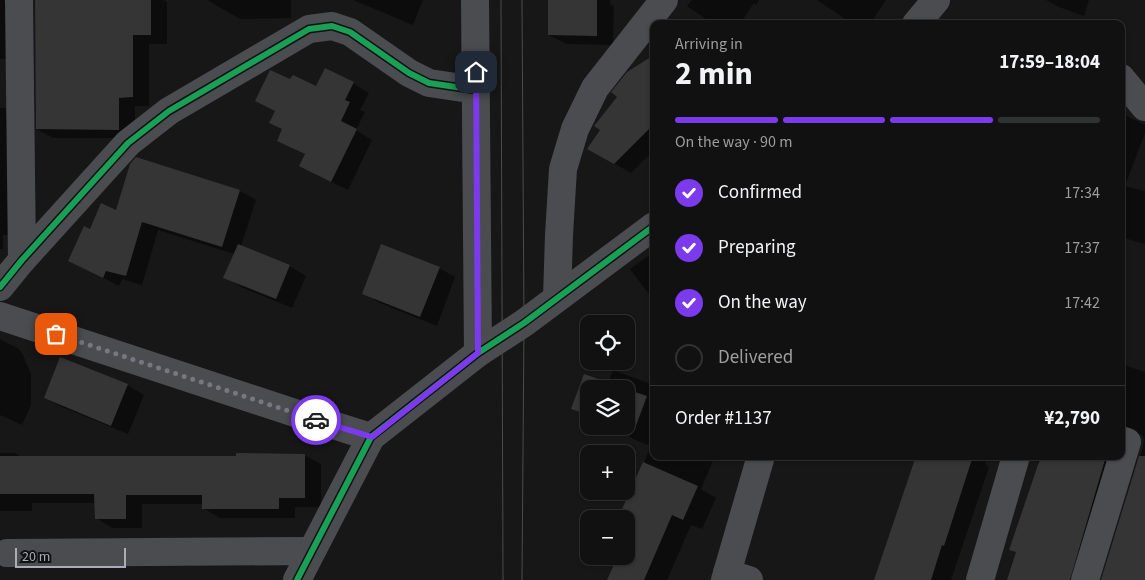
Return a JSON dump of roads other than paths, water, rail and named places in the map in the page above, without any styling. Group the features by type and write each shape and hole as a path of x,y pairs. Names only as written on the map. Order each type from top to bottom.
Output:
{"street":[{"path":"19,0 22,260"},
{"path":"475,0 478,353"},
{"path":"557,298 563,168 575,129 595,88 664,0"},
{"path":"919,20 936,0"},
{"path":"0,287 128,143 169,111 309,30 332,26 350,32 408,73 422,80 429,83 476,90"},
{"path":"1125,83 1145,107"},
{"path":"297,580 372,437 478,353 557,298 650,229"},
{"path":"0,316 372,437"},
{"path":"734,578 760,460"},
{"path":"980,580 1015,460"},
{"path":"1086,580 1122,460"},
{"path":"7,553 312,551"}],"tram line":[{"path":"501,0 503,580"},
{"path":"522,0 524,323 522,580"}]}
